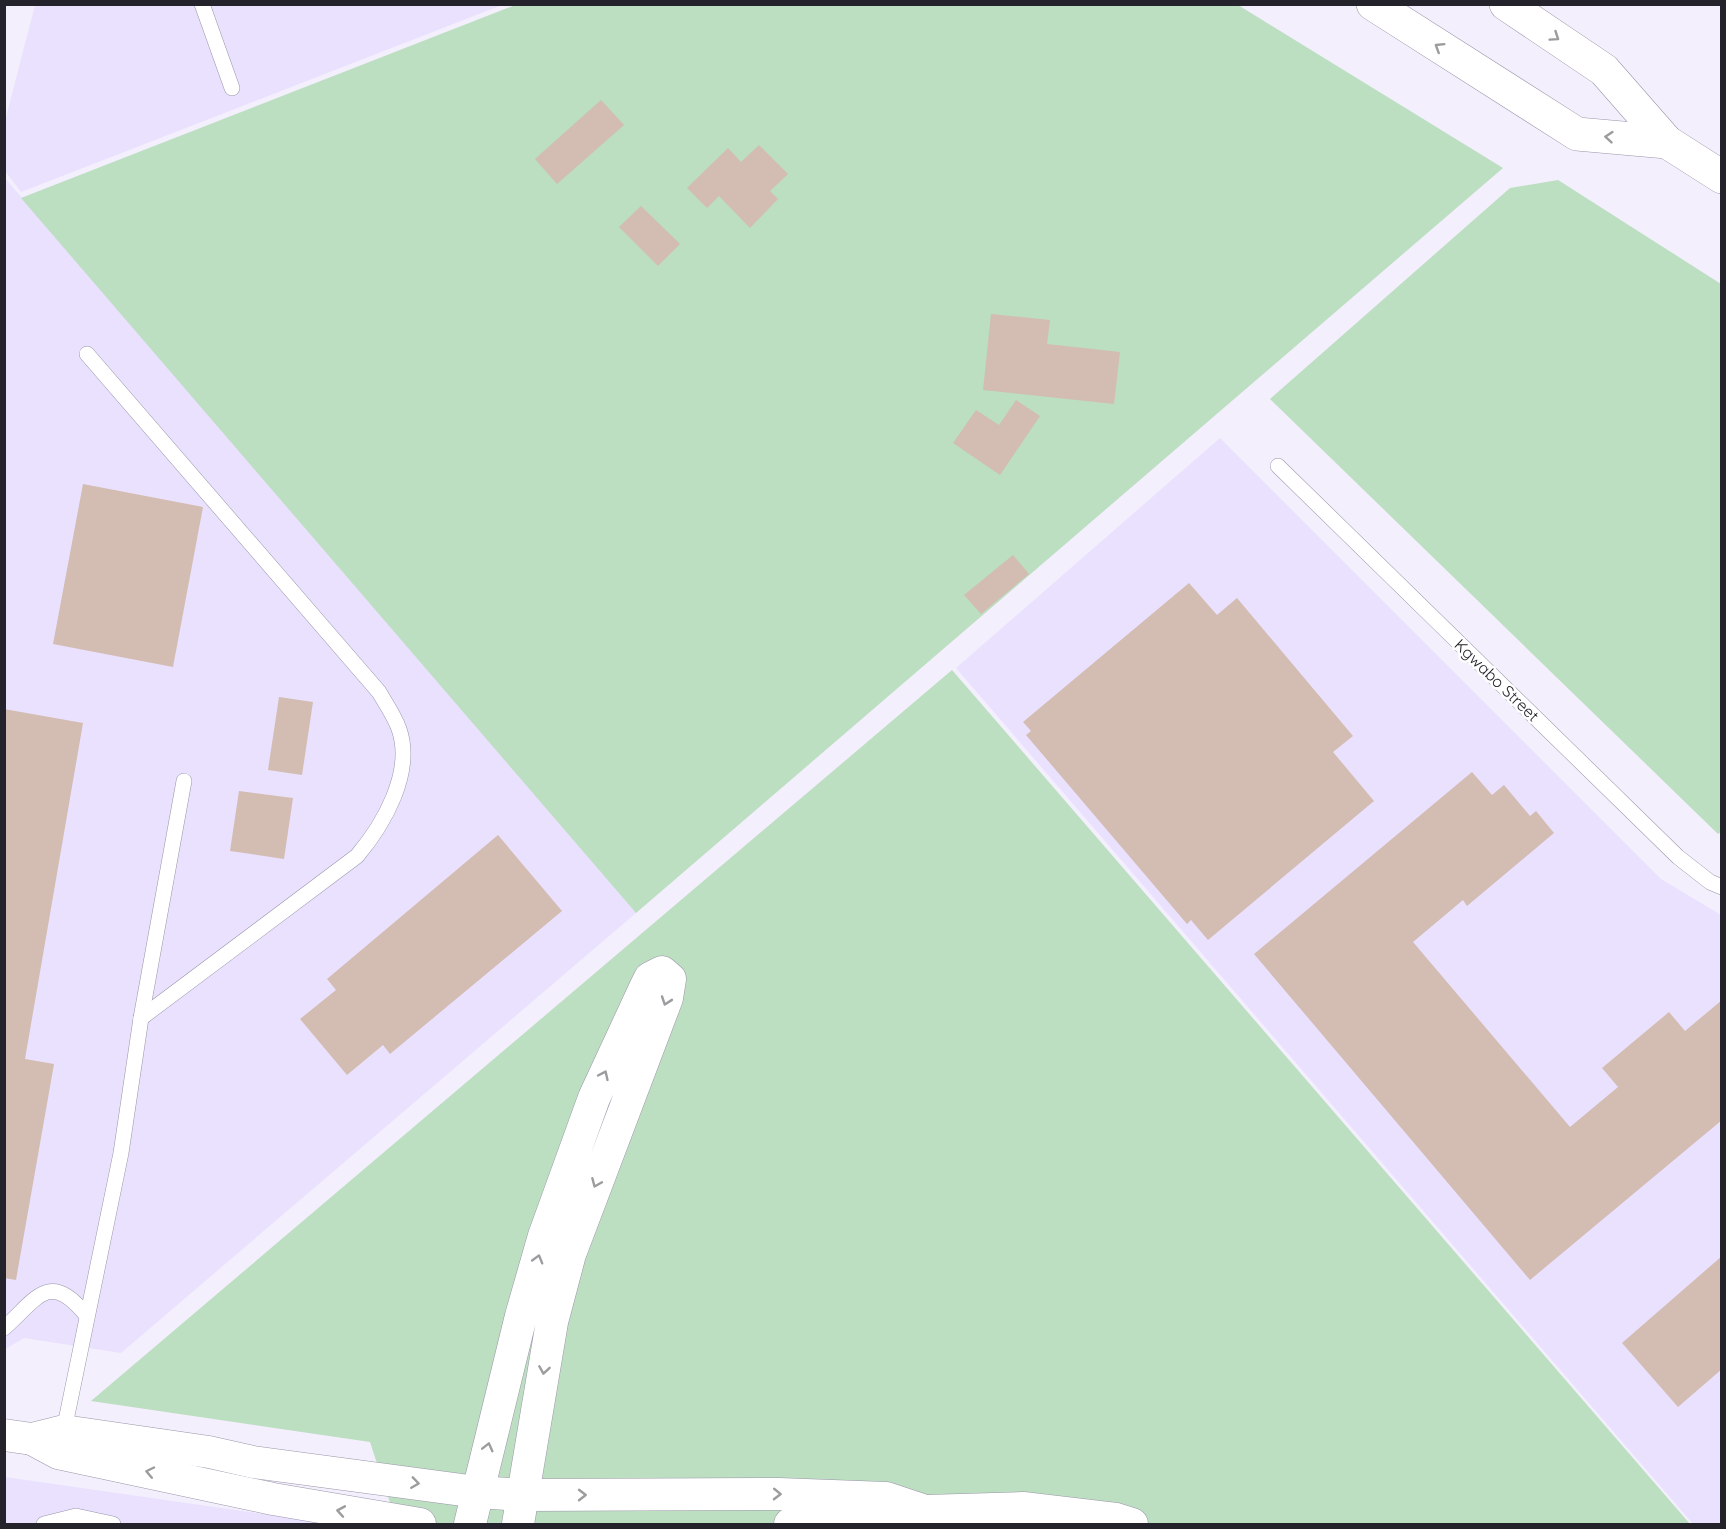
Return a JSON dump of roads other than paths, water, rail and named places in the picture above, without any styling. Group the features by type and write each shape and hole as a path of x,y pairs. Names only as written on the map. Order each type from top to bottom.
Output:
{"main road":[{"path":"1373,4 1577,134 1667,142"},
{"path":"1506,4 1604,70 1667,142 1722,177"}],"street":[{"path":"470,1524 521,1316 569,1162 594,1098 645,988 650,978 662,972 670,979 667,998 570,1254 552,1322 521,1510"},
{"path":"40,1439 209,1452 253,1461 477,1492 521,1510 779,1494 886,1498 925,1511"},
{"path":"40,1439 273,1498 420,1524"},
{"path":"790,1524 895,1520 925,1511 1023,1508 1116,1518 1132,1524"}],"lane":[{"path":"202,4 232,88"},
{"path":"87,354 379,692 400,730 403,762 394,795 380,830 357,856 141,1018"},
{"name":"Kgwabo Street","path":"1278,466 1678,857 1710,882 1722,888"},
{"path":"40,1439 87,1316 121,1153 141,1018 184,781"},
{"path":"4,1328 31,1301 53,1292 64,1294 75,1301 87,1316"},
{"path":"44,1524 76,1516 113,1524"}]}
